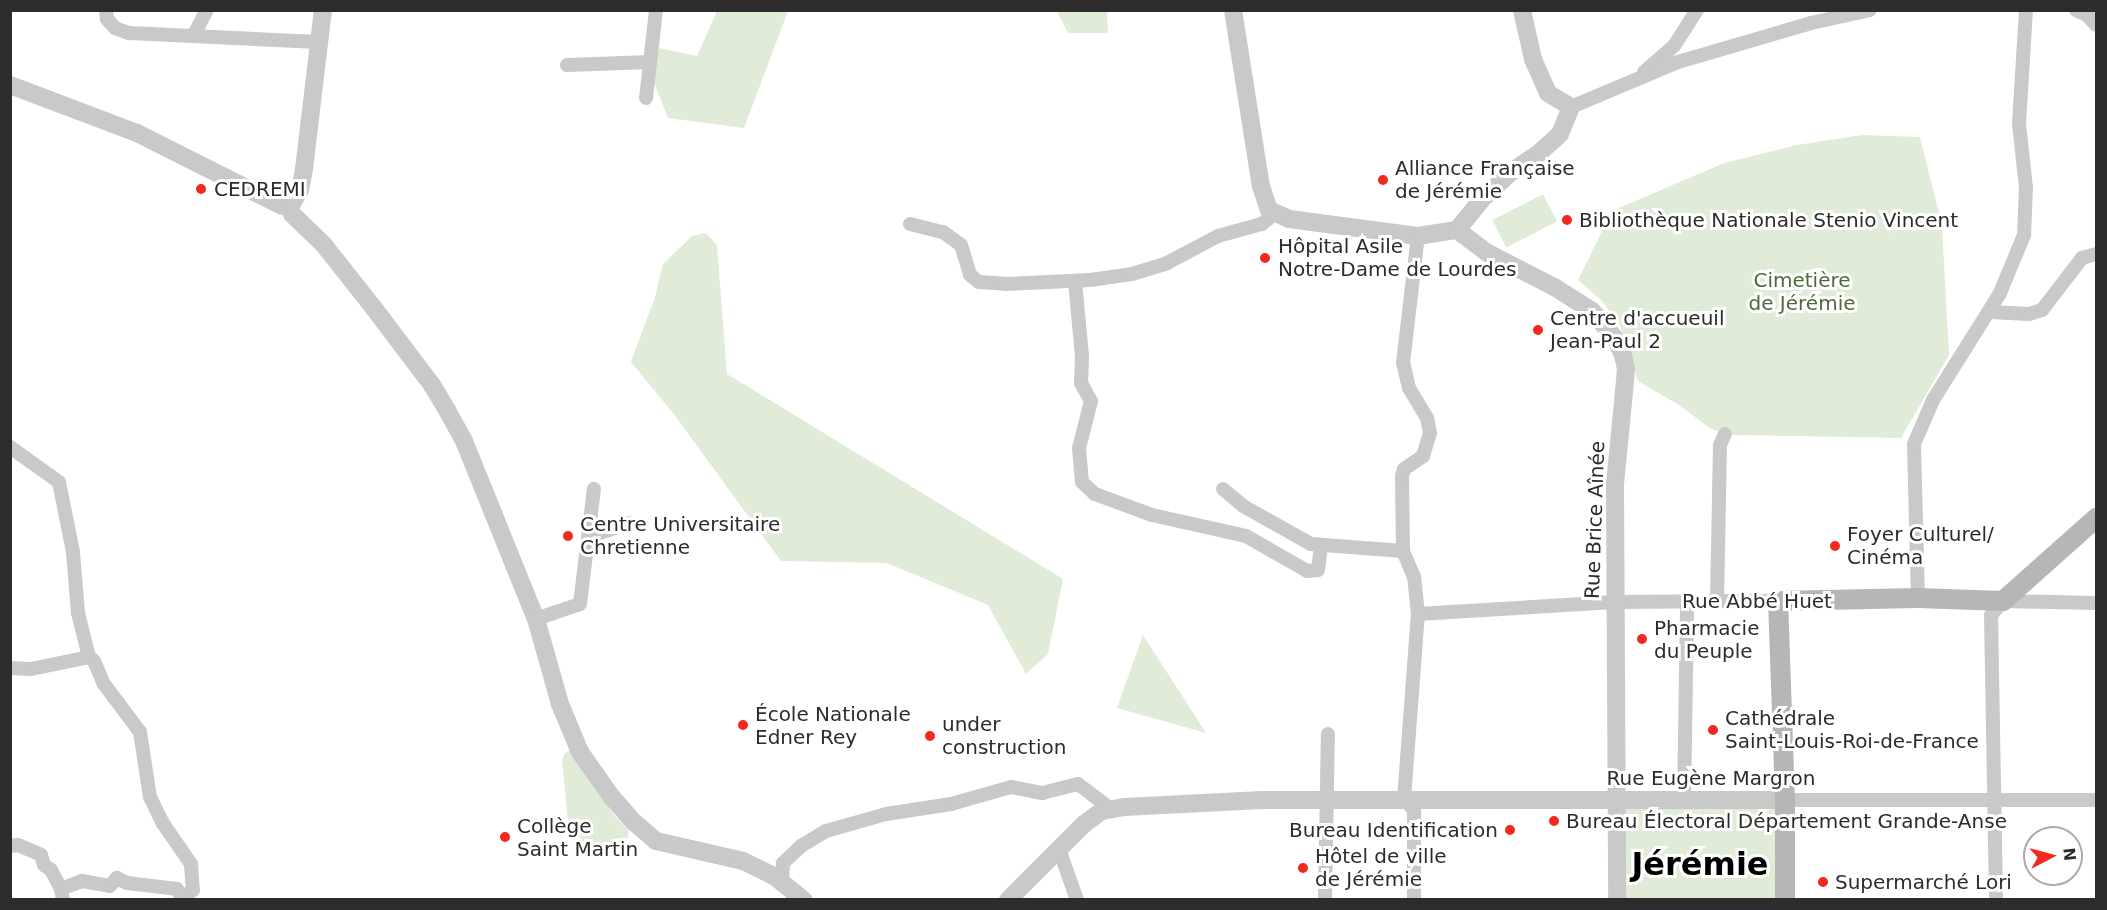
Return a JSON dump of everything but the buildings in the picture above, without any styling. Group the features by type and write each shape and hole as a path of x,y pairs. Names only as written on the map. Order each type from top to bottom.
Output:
{"main road":[{"path":"2004,601 2097,518"},
{"name":"Rue Abbé Huet","path":"1778,601 1918,598 2004,601"},
{"path":"1778,601 1785,800 1785,900"}],"street":[{"path":"106,10 108,19 116,28 129,33 318,42"},
{"path":"194,35 207,10"},
{"path":"289,209 300,190 304,169 323,10"},
{"path":"646,98 656,10"},
{"path":"1233,10 1261,186 1269,210 1290,219 1418,236 1457,230 1481,201 1510,172 1539,153 1560,134 1571,107 1689,58 1811,23 1870,10"},
{"path":"1522,10 1533,59 1548,93 1571,107"},
{"path":"1634,81 1674,46 1697,10"},
{"path":"1918,598 1914,444 1933,400 1990,312 2016,257 2026,219 2019,124 2026,10"},
{"path":"2076,10 2087,15 2097,25"},
{"path":"567,65 650,62"},
{"path":"10,85 137,133 289,209 324,245 432,385 464,441 536,619 560,704 580,752 634,822 656,840 743,861 782,881 804,900"},
{"path":"910,224 944,232 961,245 970,275 979,282 1005,284 1132,274 1167,263 1218,236 1262,225 1274,213"},
{"name":"Rue Brice Aînée","path":"1457,230 1488,252 1556,288 1592,311 1616,340 1623,355 1626,369 1615,484 1617,900"},
{"path":"1414,900 1414,810 1404,799 1418,614 1414,577 1403,551 1402,477 1404,469 1423,456 1430,433 1427,418 1409,388 1403,363 1418,236"},
{"path":"1990,312 2029,314 2042,310 2082,258 2097,254"},
{"path":"1075,280 1082,357 1081,383 1091,402 1079,448 1082,482 1095,494 1152,515 1246,536 1307,571 1317,570 1321,545"},
{"path":"1717,600 1720,445 1725,434"},
{"path":"10,447 59,482 73,552 78,613 89,657 94,661 104,684 140,732 150,797 162,822 191,864 193,890 182,899 177,888 127,883 117,878 110,886 82,881 62,894 51,870 44,865 41,855 18,845 10,846"},
{"path":"536,619 580,604 594,489"},
{"path":"1222,489 1243,506 1311,544 1403,551"},
{"path":"588,537 630,523"},
{"path":"1684,801 1687,601"},
{"name":"Rue Abbé Huet","path":"1418,614 1615,602 1778,601"},
{"path":"1996,900 1991,615 2004,601"},
{"name":"Rue Abbé Huet","path":"2004,601 2097,603"},
{"path":"10,668 31,669 89,657"},
{"path":"1325,900 1328,734"},
{"path":"782,881 783,863 801,846 826,831 886,814 951,804 1011,787 1042,793 1078,784 1112,810"},
{"name":"Rue Eugène Margron","path":"1112,810 1262,800 1327,799 1616,802 2097,800"},
{"path":"1008,900 1084,824 1102,811 1112,810"},
{"path":"1059,849 1077,900"}],"green space":[{"path":"717,11 788,11 744,128 668,118 652,78 659,48 697,56"},
{"path":"1057,11 1107,11 1108,33 1068,33"},
{"name":"Cimetière de Jérémie","path":"1862,135 1920,137 1942,225 1949,355 1901,438 1733,435 1711,429 1679,405 1638,381 1619,323 1601,300 1578,280 1612,211 1724,163 1797,145"},
{"path":"1543,194 1557,222 1506,247 1492,220"},
{"path":"706,233 717,245 727,374 1063,579 1048,654 1026,674 988,605 887,563 781,561 673,413 631,362 655,297 663,264 692,236"},
{"path":"1143,635 1206,733 1117,708"},
{"path":"571,749 578,754 614,815 629,831 627,841 596,847 584,843 568,821 562,760 565,753"},
{"path":"1624,809 1778,809 1778,899 1624,899"}],"place":[{"name":"Alliance Française de Jérémie","path":"1383,180"},
{"name":"CEDREMI","path":"201,189"},
{"name":"Bibliothèque Nationale Stenio Vincent","path":"1567,220"},
{"name":"Hôpital Asile Notre-Dame de Lourdes","path":"1265,258"},
{"name":"Centre d'accueuil Jean-Paul 2","path":"1538,330"},
{"name":"Centre Universitaire Chretienne","path":"568,536"},
{"name":"Foyer Culturel/ Cinéma","path":"1835,546"},
{"name":"Pharmacie du Peuple","path":"1642,639"},
{"name":"École Nationale Edner Rey","path":"743,725"},
{"name":"Cathédrale Saint-Louis-Roi-de-France","path":"1713,730"},
{"name":"under construction","path":"930,736"},
{"name":"Bureau Électoral Département Grande-Anse","path":"1554,821"},
{"name":"Bureau Identification","path":"1510,830"},
{"name":"Collège Saint Martin","path":"505,837"},
{"name":"Hôtel de ville de Jérémie","path":"1303,868"},
{"name":"Supermarché Lori","path":"1823,882"}],"district":[{"name":"Jérémie","path":"1700,864"}]}
